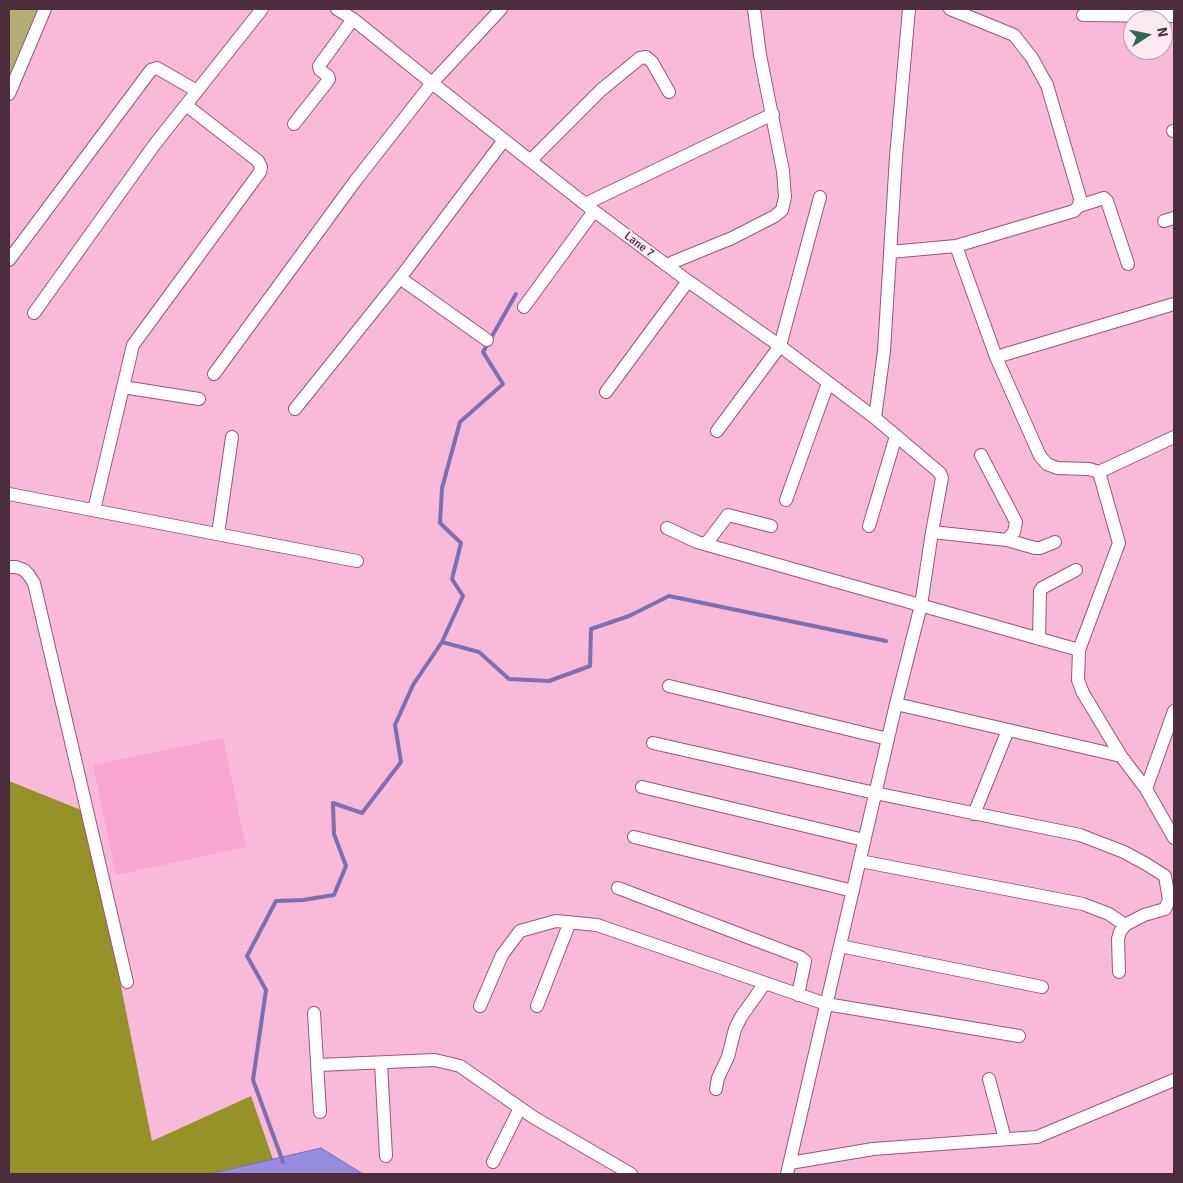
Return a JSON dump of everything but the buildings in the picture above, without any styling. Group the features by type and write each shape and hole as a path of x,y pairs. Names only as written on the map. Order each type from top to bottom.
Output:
{"street":[{"path":"9,94 45,9"},
{"path":"34,313 155,144 262,9"},
{"name":"Lane 7","path":"337,9 353,19 590,208 780,346 875,418 936,469 942,478 932,532"},
{"path":"214,374 356,180 432,83 501,9"},
{"path":"666,265 732,238 776,216 782,210 785,197 783,170 760,54 754,9"},
{"path":"875,418 884,351 896,157 909,9"},
{"path":"950,9 1014,35 1032,58 1047,85 1080,198 1079,206"},
{"path":"1083,15 1174,16"},
{"path":"294,124 328,82 328,76 320,70 319,66 353,19"},
{"path":"530,161 600,90 640,58 646,57 652,62 670,92"},
{"path":"9,260 151,70 157,68 197,91"},
{"path":"94,510 133,345 260,172 261,167 258,161 186,105"},
{"path":"524,307 590,208 773,114"},
{"path":"295,410 400,278 504,140"},
{"path":"717,431 780,346 820,197"},
{"path":"890,252 956,246 1074,211 1079,206 1104,198 1107,201 1128,264"},
{"path":"956,246 996,357 1040,456 1046,464 1057,468 1089,469 1099,472 1174,437"},
{"path":"400,278 486,340"},
{"path":"606,392 688,281"},
{"path":"996,357 1174,304"},
{"path":"786,500 828,383"},
{"path":"123,387 199,399"},
{"path":"869,526 896,436"},
{"path":"218,534 232,437"},
{"path":"981,455 1016,522 1014,532 1008,540"},
{"path":"1099,472 1119,543 1079,650 1078,680 1083,693 1121,756 1146,789 1174,838"},
{"path":"9,494 357,561"},
{"path":"706,544 728,515 772,526"},
{"path":"667,528 698,542 1079,650"},
{"path":"1055,542 1035,548 1008,540 932,532 921,605 896,704 788,1168 873,1149 1037,1137 1174,1080"},
{"path":"9,567 24,570 34,583 127,982"},
{"path":"1039,639 1040,591 1042,588 1076,570"},
{"path":"669,686 888,739"},
{"path":"896,704 1121,756"},
{"path":"1146,789 1174,711"},
{"path":"974,814 1008,730"},
{"path":"653,743 1080,836 1124,852 1165,876 1169,900 1165,909 1144,915 1125,926 1120,932 1118,939 1119,972"},
{"path":"642,787 864,840"},
{"path":"634,837 853,891"},
{"path":"860,861 1083,904 1109,914 1125,926"},
{"path":"618,888 800,957 805,961 798,995"},
{"path":"480,1006 502,956 520,931 556,921 597,925 826,1004 1019,1036"},
{"path":"537,1006 570,922"},
{"path":"840,946 1042,987"},
{"path":"716,1089 718,1078 728,1057 735,1029 741,1017 765,983"},
{"path":"314,1013 320,1112"},
{"path":"318,1065 435,1060 460,1066 533,1117 631,1174"},
{"path":"381,1062 386,1156"},
{"path":"988,1079 1005,1139"},
{"path":"493,1162 520,1108"}],"shaded area":[{"path":"9,9 39,9 9,82"},
{"path":"223,738 246,847 116,875 93,765"},
{"path":"9,781 86,812 152,1141 251,1096 276,1168 254,1174 9,1174"},
{"path":"321,1148 363,1174 209,1174"}],"waterway":[{"path":"442,642 463,596 452,579 461,543 440,523 442,488 460,422 503,384 483,352 516,294"},
{"path":"283,1162 253,1080 266,990 247,956 276,901 303,900 334,895 346,866 334,834 333,803 362,813 401,762 395,725 413,685 442,642 479,652 509,679 549,681 590,666 591,629 629,616 669,596 886,641"}]}
